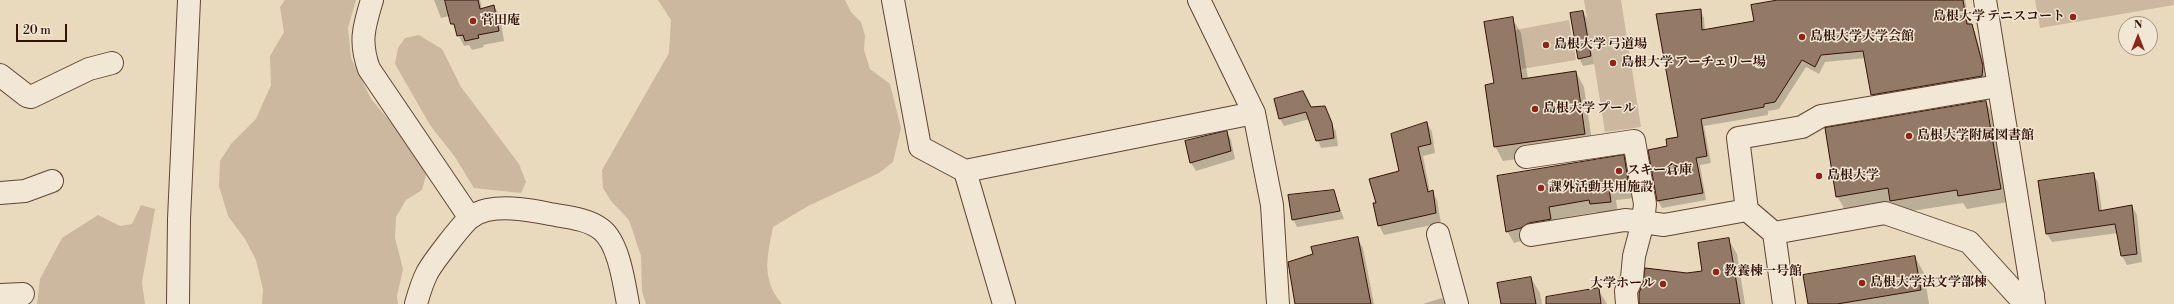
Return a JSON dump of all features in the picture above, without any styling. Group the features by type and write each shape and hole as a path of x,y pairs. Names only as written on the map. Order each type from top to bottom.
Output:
{"street":[{"path":"178,304 178,219 189,0"},
{"path":"372,0 362,35 363,53 369,68 470,218"},
{"path":"894,0 920,147 965,171 1254,113"},
{"path":"1199,0 1254,113 1272,205 1278,304"},
{"path":"1774,233 1885,213 1969,242 2018,296 2033,299 1985,0"},
{"path":"0,75 27,96 32,97 89,69 112,64"},
{"path":"1784,304 1774,233 1747,210 1738,138 1802,126 1821,116 1998,86"},
{"path":"1526,157 1634,141 1646,204 1634,256 1632,278 1626,291 1627,304"},
{"path":"965,171 1004,304"},
{"path":"0,193 25,191 52,181"},
{"path":"416,304 420,288 428,272 470,218 486,210 527,210 585,221 603,231 613,244 622,270 628,304"},
{"path":"1531,234 1625,220 1664,225 1747,210"},
{"path":"1438,234 1457,304"},
{"path":"0,295 23,294"}],"shaded area":[{"path":"285,0 356,0 348,28 351,58 371,99 412,147 426,175 422,190 406,200 396,217 395,238 403,269 397,296 398,304 262,304 263,290 256,260 245,239 228,216 219,186 220,161 231,144 256,119 271,85 270,56 284,32 280,7"},
{"path":"658,0 845,0 851,12 861,22 865,36 864,50 870,69 890,84 901,128 893,162 879,173 808,206 773,227 767,267 768,277 775,295 782,304 646,304 642,291 641,256 629,220 611,201 603,188 602,170 669,53 671,20"},
{"name":"島根大学 アーチェリー場","path":"1584,0 1621,0 1641,127 1605,132"},
{"name":"島根大学 テニスコート","path":"2035,0 2174,0 2174,5 2040,28"},
{"name":"島根大学 弓道場","path":"1569,20 1576,60 1522,69 1515,30"},
{"path":"419,35 442,49 461,87 519,164 526,182 521,193 474,188 455,157 430,125 395,64 398,48 405,38"},
{"path":"141,205 155,209 142,282 145,304 37,304 40,279 62,238 98,215 120,226 132,224"}],"building":[{"name":"菅田庵","path":"445,0 478,0 480,9 494,5 499,31 478,35 479,38 465,41 463,35 457,36 454,24 451,24"},
{"path":"1778,0 1963,0 1967,24 1972,24 1983,66 1982,76 1871,95 1863,51 1821,55 1815,67 1802,60 1775,102 1764,104 1764,107 1701,119 1707,156 1696,158 1703,193 1657,201 1648,150 1667,146 1666,139 1678,137 1656,14 1701,9 1702,30 1754,21 1751,5"},
{"name":"島根大学 弓道場","path":"1583,11 1591,56 1578,59 1570,13"},
{"name":"島根大学 プール","path":"1513,17 1522,79 1576,71 1585,134 1494,147 1485,85 1494,83 1484,22"},
{"path":"1303,91 1311,107 1325,106 1332,123 1334,138 1316,141 1306,112 1279,119 1274,99"},
{"name":"島根大学附属図書館","path":"1986,101 2001,189 1958,196 1957,190 1890,201 1888,188 1836,197 1825,128"},
{"path":"1427,122 1431,144 1418,147 1428,192 1433,190 1436,213 1378,226 1373,203 1376,203 1369,179 1399,171 1391,134"},
{"path":"1227,131 1231,151 1190,163 1185,141"},
{"path":"1624,155 1629,186 1609,188 1611,202 1590,204 1589,200 1549,207 1551,219 1529,223 1521,228 1506,232 1497,176"},
{"path":"2094,173 2099,211 2132,205 2137,254 2121,256 2115,224 2046,234 2038,181"},
{"path":"1334,190 1340,211 1292,220 1288,195"},
{"path":"1358,237 1371,304 1295,304 1288,262 1313,254 1311,247"},
{"path":"1729,238 1740,304 1639,304 1639,293 1643,283 1645,268 1687,273 1702,271 1698,243"},
{"name":"島根大学法文学部棟","path":"1915,256 1921,290 1837,304 1808,304 1803,275"},
{"path":"1531,277 1536,304 1501,304 1497,283"},
{"path":"1599,288 1601,304 1546,304 1546,297"}],"place":[{"name":"島根大学 テニスコート","path":"2073,17"},
{"name":"菅田庵","path":"473,21"},
{"name":"島根大学大学会館","path":"1802,37"},
{"name":"島根大学 弓道場","path":"1546,45"},
{"name":"島根大学 アーチェリー場","path":"1613,63"},
{"name":"島根大学 プール","path":"1535,109"},
{"name":"島根大学附属図書館","path":"1909,136"},
{"name":"スキー倉庫","path":"1619,171"},
{"name":"島根大学","path":"1819,176"},
{"name":"課外活動共用施設","path":"1541,188"},
{"name":"教養棟一号館","path":"1716,272"},
{"name":"島根大学法文学部棟","path":"1862,283"},
{"name":"大学ホール","path":"1663,284"}]}
